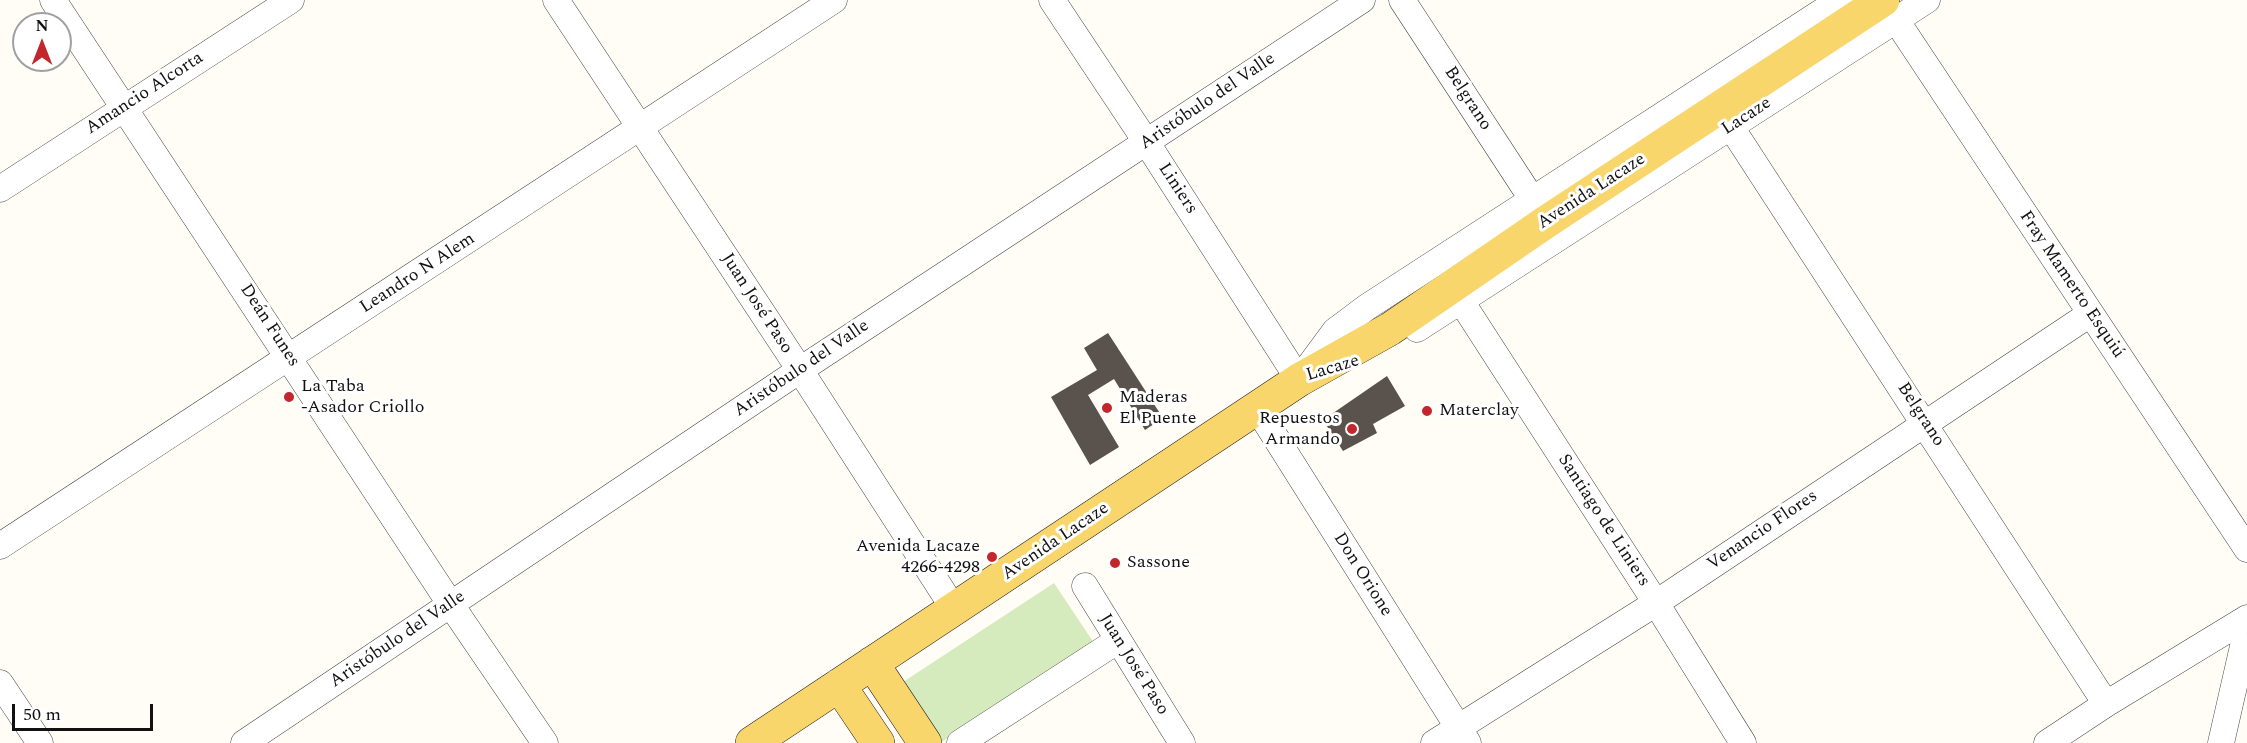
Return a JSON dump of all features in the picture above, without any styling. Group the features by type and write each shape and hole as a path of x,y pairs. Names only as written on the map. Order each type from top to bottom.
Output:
{"main road":[{"name":"Avenida Lacaze","path":"752,743 1299,380 1390,329 1539,211 1861,0"},
{"name":"Avenida Lacaze","path":"1539,211 1889,10"},
{"path":"872,663 925,743"},
{"path":"840,685 878,743"}],"street":[{"name":"Deán Funes","path":"53,0 544,743"},
{"name":"Amancio Alcorta","path":"0,189 291,0"},
{"name":"Juan José Paso","path":"556,0 800,370 954,609"},
{"name":"Leandro N Alem","path":"0,546 834,0"},
{"name":"Liniers","path":"1052,0 1299,380"},
{"name":"Aristóbulo del Valle","path":"244,743 800,370 1362,0"},
{"name":"Belgrano","path":"1402,0 1539,211"},
{"path":"1539,211 1840,0"},
{"name":"Lacaze","path":"1299,380 1341,369 1382,351 1731,127 1889,10 1926,0"},
{"name":"Fray Mamerto Esquiú","path":"1889,10 2247,549"},
{"name":"Belgrano","path":"1731,127 1925,422 2106,704"},
{"name":"Santiago de Liniers","path":"1461,301 1656,603 1743,743"},
{"name":"Venancio Flores","path":"1434,743 1463,735 1925,422 2090,314"},
{"name":"Don Orione","path":"1257,408 1463,735"},
{"name":"Juan José Paso","path":"1085,586 1182,743"},
{"path":"2047,743 2106,704 2247,618"},
{"path":"2221,743 2247,629"},
{"path":"960,743 1117,641"},
{"path":"0,683 40,743"}],"green space":[{"path":"1054,583 1094,643 940,743 900,684"}],"building":[{"name":"Maderas El Puente","path":"1108,333 1163,418 1145,430 1114,379 1088,395 1119,447 1090,465 1051,397 1097,370 1084,348"},
{"path":"1387,376 1405,406 1373,424 1377,433 1343,451 1323,420"}],"place":[{"name":"La Taba -Asador Criollo","path":"289,397"},
{"name":"Maderas El Puente","path":"1107,408"},
{"name":"Materclay","path":"1427,411"},
{"name":"Repuestos Armando","path":"1352,429"},
{"name":"Avenida Lacaze 4266-4298","path":"992,557"},
{"name":"Sassone","path":"1115,563"}]}
